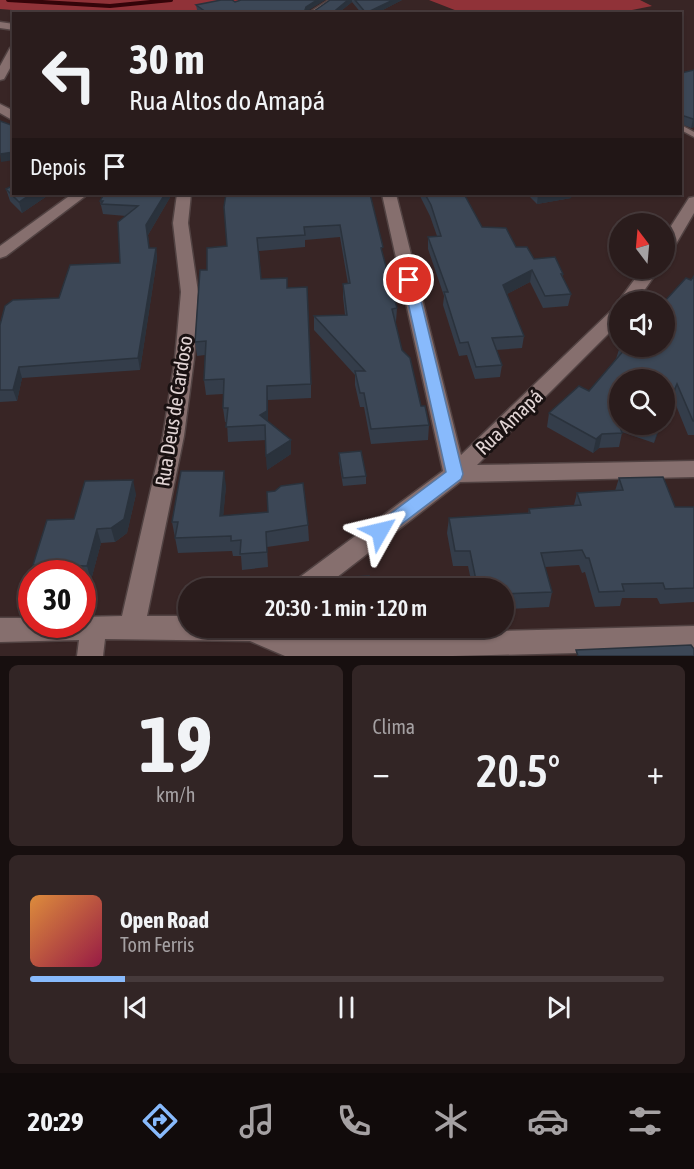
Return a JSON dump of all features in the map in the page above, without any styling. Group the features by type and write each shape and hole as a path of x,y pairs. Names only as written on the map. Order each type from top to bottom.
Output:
{"street":[{"path":"0,77 12,54"},
{"path":"0,253 80,195"},
{"name":"Rua Deus de Cardoso","path":"132,627 180,389 189,296 180,225 180,204 184,195"},
{"path":"389,195 455,474 694,468"},
{"path":"675,233 694,201"},
{"name":"Rua Amapá","path":"318,578 455,474 609,323"},
{"path":"96,628 178,627"},
{"path":"0,630 18,630"},
{"path":"90,656 92,638"},
{"path":"274,638 296,648 436,650 694,638"}],"lane":[{"path":"312,12 332,0"}],"shaded area":[{"path":"0,0 257,0 186,12 38,12 0,9"},
{"path":"429,0 640,0 652,6 622,12 460,12"}],"building":[{"path":"221,0 235,2 241,0 317,0 305,10 314,11 330,0 348,0 333,12 206,12 196,5"},
{"path":"355,0 393,0 368,12 365,12"},
{"path":"694,70 694,119 682,115 682,73"},
{"path":"0,121 12,125 12,152 0,154"},
{"path":"12,186 12,195 6,189"},
{"path":"12,195 30,195 19,202"},
{"path":"103,195 164,195 146,225 149,248 156,248 138,358 19,367 13,390 0,390 0,325 5,306 13,300 59,298 70,265 120,263 118,222 138,206 101,204 103,201 100,201"},
{"path":"226,195 370,195 397,308 392,309 402,350 410,358 421,406 425,406 429,425 371,429 364,393 360,393 355,371 365,371 314,316 347,315 343,284 350,283 340,225 304,227 305,235 257,238 261,279 287,278 287,288 307,287 311,384 267,386 267,411 260,415 291,440 266,456 265,425 226,427 228,408 223,408 224,379 204,380 206,341 195,342 200,270 207,270 207,248 227,246 224,207"},
{"path":"426,195 465,195 482,227 506,228 516,247 527,247 534,259 555,257 563,274 561,274 571,294 545,296 532,270 503,285 524,336 492,338 502,365 476,367 468,342 460,343 444,292 448,292 428,237 441,236"},
{"path":"694,276 694,421 677,384 675,389 675,369 609,369 609,434 602,434 596,439 549,413 579,386 589,391 618,357 675,357 674,291 686,278 691,280"},
{"path":"361,451 366,476 343,478 339,453"},
{"path":"181,471 224,471 220,516 268,512 267,492 275,491 281,486 303,483 308,525 266,532 267,552 240,554 241,540 231,541 231,536 175,538 178,522 172,522"},
{"path":"663,477 675,507 694,507 694,588 665,589 663,583 622,584 624,591 599,592 589,558 586,558 582,550 541,553 552,592 514,594 514,578 476,578 470,551 455,551 449,518 530,513 529,509 581,505 577,493 623,490 619,478"},
{"path":"133,480 124,519 111,528 97,529 89,560 35,560 47,520 74,519 85,481"},
{"path":"369,576 370,578 351,578"},
{"path":"691,645 694,649 694,656 578,656 576,650"}],"waterway":[{"path":"8,0 110,6 171,0"}],"route":[{"path":"380,531 455,474 409,280"}]}
